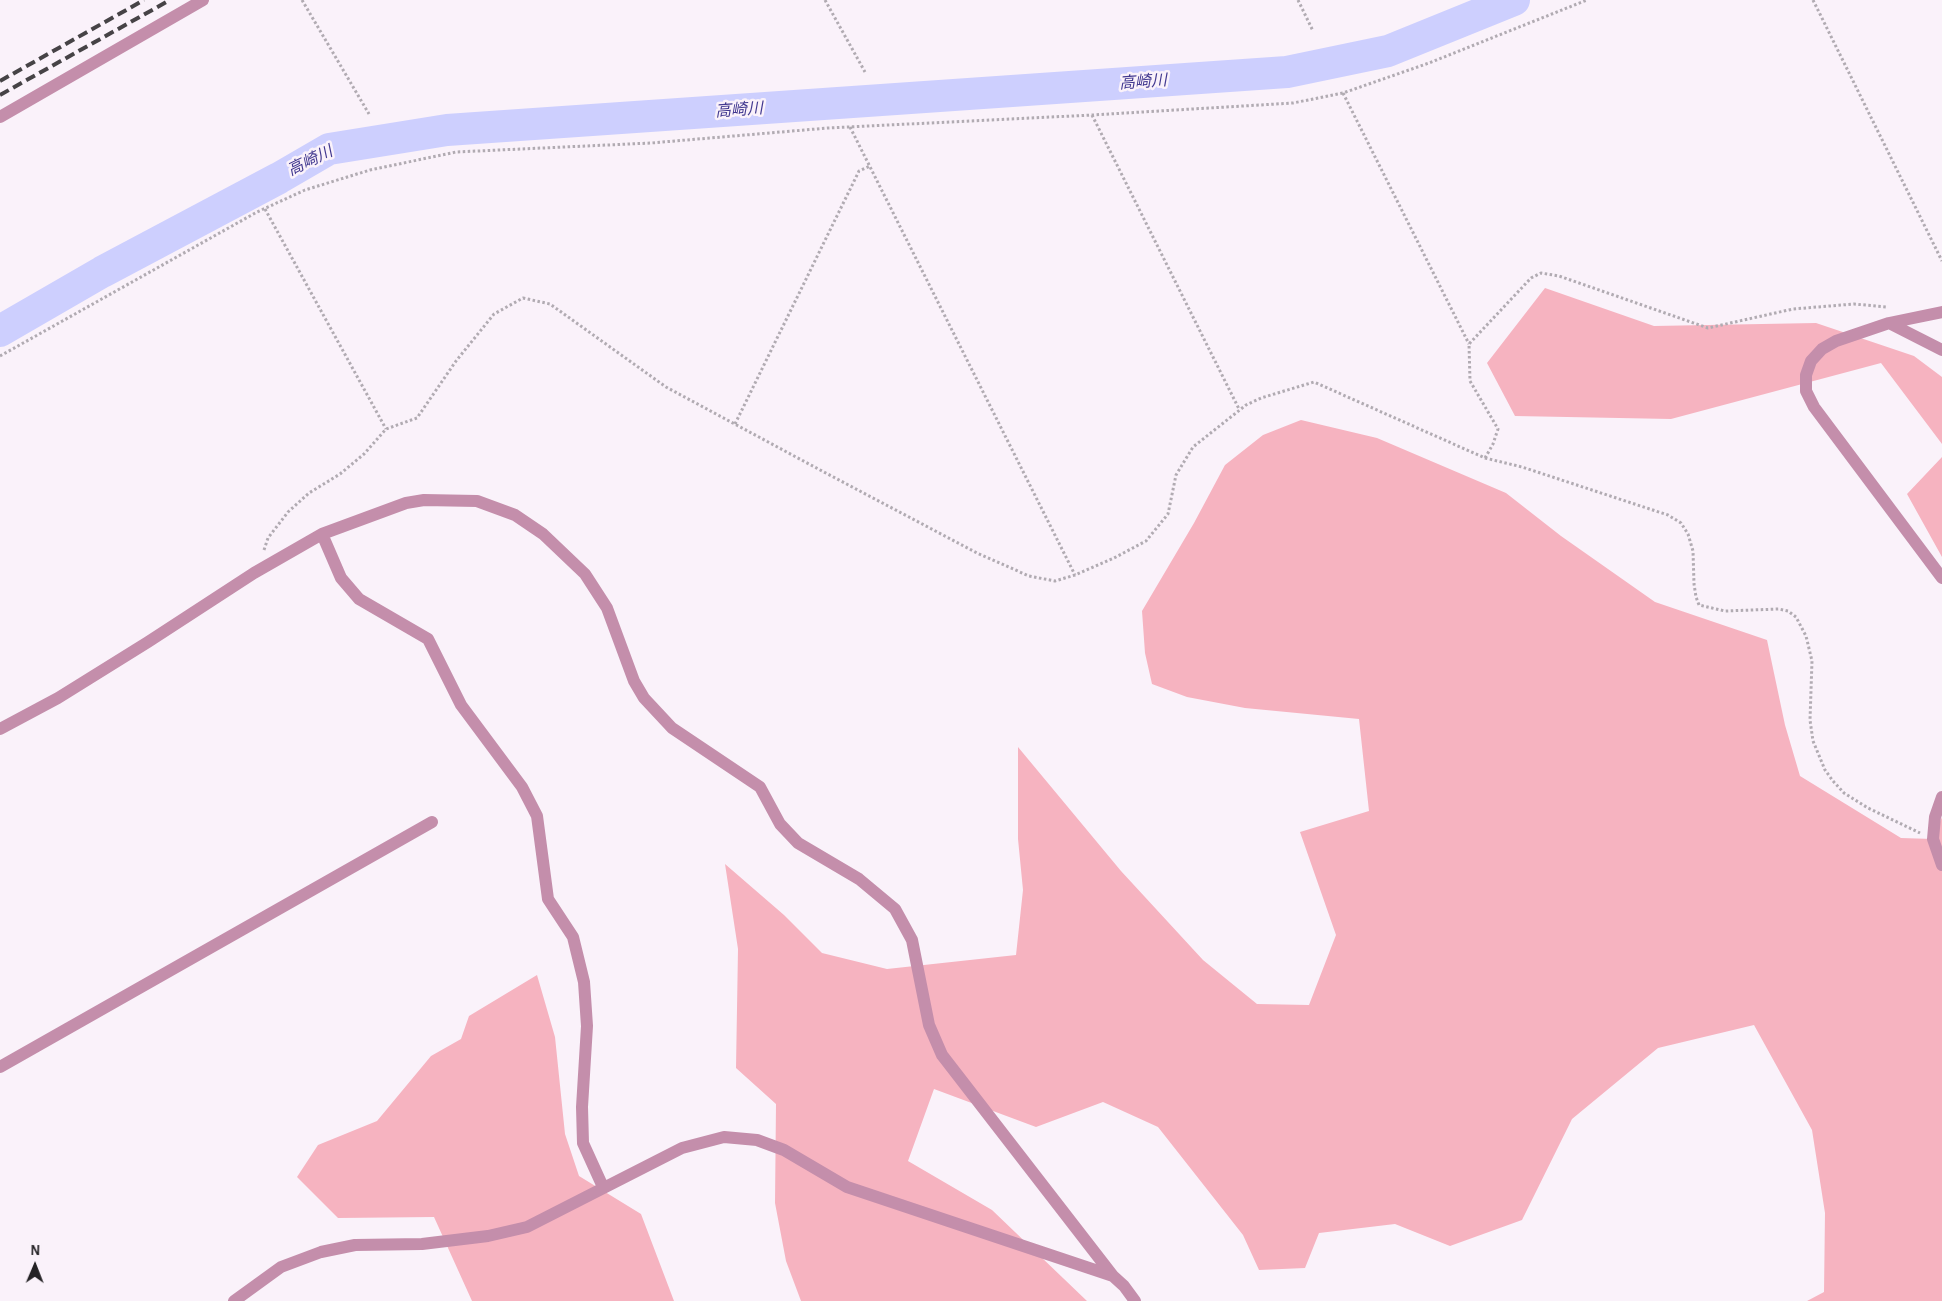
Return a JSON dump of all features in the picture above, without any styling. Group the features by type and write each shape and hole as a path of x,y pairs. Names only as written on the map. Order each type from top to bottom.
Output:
{"street":[{"path":"0,117 203,0"},
{"path":"1942,312 1889,323 1836,341 1822,349 1811,361 1806,375 1806,392 1814,407 1942,578"},
{"path":"1889,323 1942,350"},
{"path":"0,730 66,693 254,573 322,534 406,503 424,500 477,501 515,515 544,534 585,574 606,608 634,681 644,698 672,728 760,787 780,824 798,843 859,879 895,909 912,940 929,1024 942,1055 1113,1276 1124,1286 1135,1301"},
{"path":"322,534 341,578 359,599 428,639 460,705 522,786 537,816 548,899 573,937 584,982 586,1026 582,1107 583,1143 603,1187"},
{"path":"1942,797 1935,818 1933,839 1942,865"},
{"path":"0,1067 432,822"},
{"path":"234,1301 282,1267 321,1252 354,1245 422,1244 488,1236 527,1226 682,1148 724,1137 757,1140 784,1150 847,1187 1113,1276"}],"path":[{"path":"302,0 369,114"},
{"path":"825,0 865,72"},
{"path":"1298,0 1313,31"},
{"path":"0,356 265,209 305,190 370,170 456,152 642,143 850,127 1092,116 1293,103 1343,93 1429,64 1587,0"},
{"path":"1812,0 1942,261"},
{"path":"1343,93 1469,344 1470,381 1498,429 1493,444 1485,458"},
{"path":"1092,116 1239,410"},
{"path":"850,127 1076,575"},
{"path":"735,424 859,171 870,166"},
{"path":"265,209 386,429"},
{"path":"1469,344 1531,278 1540,273 1559,276 1708,328 1793,309 1854,304 1893,308"},
{"path":"254,573 268,538 288,512 309,493 340,474 364,454 386,429 417,418 456,361 494,314 523,298 550,304 666,388 977,553 1029,576 1055,581 1076,575 1146,541 1168,514 1176,475 1193,447 1239,410 1261,398 1314,382 1485,458 1522,467 1668,515 1681,523 1688,534 1693,550 1694,584 1699,605 1725,611 1779,609 1788,611 1796,617 1806,636 1812,661 1810,720 1813,741 1825,770 1844,793 1868,808 1933,839"}],"shaded area":[{"path":"1545,288 1654,326 1816,323 1914,356 1942,377 1942,444 1881,363 1671,419 1515,416 1487,363"},
{"path":"1301,420 1377,438 1506,493 1561,536 1655,602 1767,640 1785,725 1800,776 1901,838 1933,839 1942,817 1942,1301 1807,1301 1824,1292 1825,1213 1812,1130 1754,1025 1658,1048 1572,1119 1522,1220 1450,1246 1395,1224 1319,1233 1305,1268 1259,1270 1243,1235 1158,1127 1103,1102 1036,1127 934,1089 908,1161 992,1210 1087,1301 801,1301 786,1261 775,1203 776,1104 736,1068 738,949 725,864 784,915 822,953 887,969 1016,955 1023,890 1018,839 1018,747 1121,871 1203,960 1257,1004 1309,1005 1336,935 1300,832 1369,811 1359,719 1245,708 1187,697 1152,684 1145,653 1142,611 1194,523 1225,465 1263,435"},
{"path":"1942,457 1942,557 1907,494"},
{"path":"537,975 555,1037 565,1134 579,1176 641,1214 674,1301 472,1301 434,1217 338,1218 297,1177 318,1145 377,1121 431,1056 461,1039 469,1016"}],"waterway":[{"name":"高崎川","path":"0,331 102,272 279,178 329,149 447,130 1287,72 1388,51 1514,0"}],"railway":[{"path":"0,81 144,0"},
{"path":"0,95 170,0"}]}
